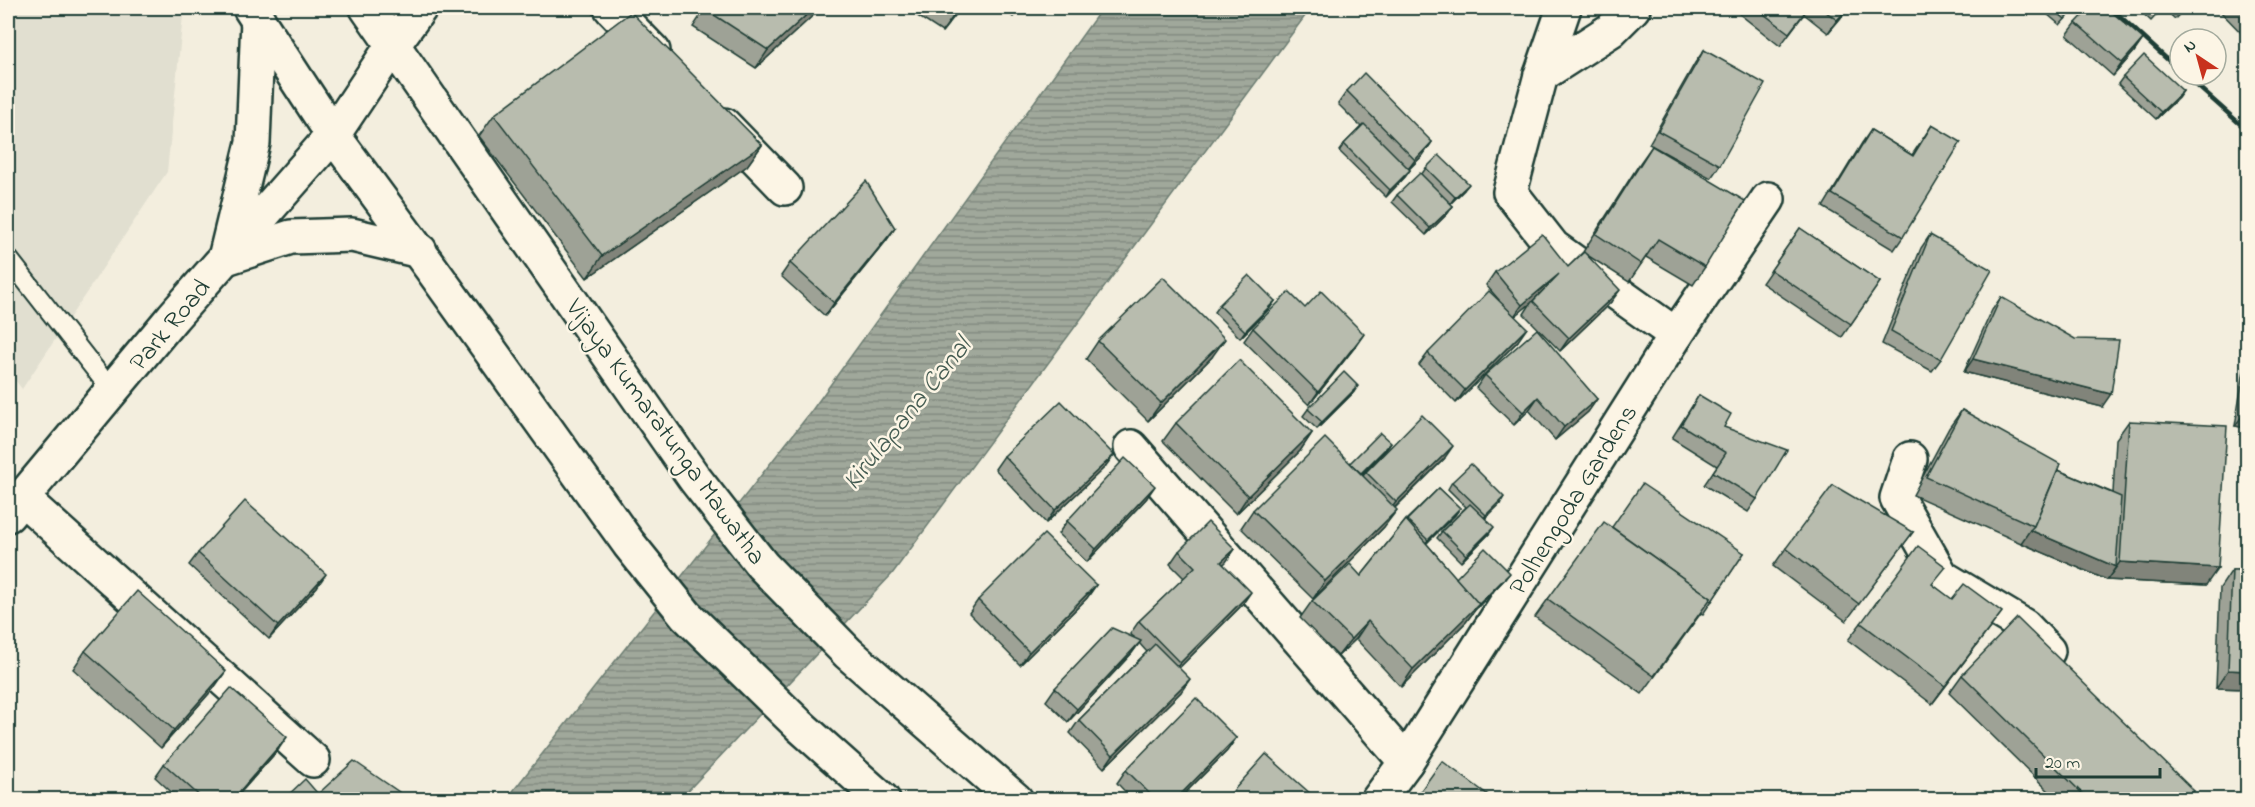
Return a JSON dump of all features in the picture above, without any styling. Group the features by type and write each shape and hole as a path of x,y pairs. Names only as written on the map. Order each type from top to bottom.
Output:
{"main road":[{"name":"Vijaya Kumaratunga Mawatha","path":"367,8 695,479 762,565 848,653 1016,800"},
{"name":"Park Road","path":"15,506 173,317 333,135 420,8"},
{"path":"611,8 677,76"},
{"path":"1564,8 1541,75 1510,192 1553,247 1676,335"},
{"path":"1541,75 1611,30 1633,8"},
{"path":"254,13 333,135 420,251 628,544 686,615 799,725 883,800"},
{"path":"225,259 253,143 254,13"},
{"path":"702,102 785,188"},
{"name":"Polhengoda Gardens","path":"1378,800 1406,762 1676,335 1768,199"},
{"path":"225,259 291,237 352,235 420,251"},
{"path":"1131,447 1406,762"},
{"path":"1910,459 1897,498 1942,577 2024,626 2072,676"},
{"path":"15,506 313,760"}],"lane":[{"path":"8,258 112,391"}],"shaded area":[{"path":"8,8 178,8 183,15 167,172 22,389 8,371"}],"water":[{"name":"Kirulapana Canal","path":"1102,8 1311,8 892,574 680,799 506,800 810,413"}],"building":[{"path":"814,8 768,50 705,9"},
{"path":"1756,8 1808,8 1789,33"},
{"path":"1821,8 1848,8 1837,20"},
{"path":"2052,8 2074,8 2065,19"},
{"path":"2090,8 2107,8 2143,39 2122,63 2076,23"},
{"path":"2149,8 2162,8 2156,14"},
{"path":"2238,8 2247,8 2247,17"},
{"path":"631,12 762,145 602,256 494,115"},
{"path":"1704,50 1765,84 1720,165 1658,131"},
{"path":"2144,55 2168,77 2168,87 2179,87 2183,91 2161,112 2123,77"},
{"path":"1364,73 1432,142 1415,160 1347,91"},
{"path":"1364,124 1410,170 1390,190 1344,144"},
{"path":"1932,125 1961,142 1903,237 1832,194 1871,130 1913,156"},
{"path":"1652,146 1745,201 1705,267 1658,239 1641,264 1596,234"},
{"path":"1439,155 1469,184 1455,197 1426,168"},
{"path":"1420,173 1453,206 1430,228 1397,195"},
{"path":"866,181 895,228 834,303 790,263"},
{"path":"1800,228 1880,282 1851,324 1771,270"},
{"path":"1542,234 1568,267 1584,252 1620,290 1569,338 1533,301 1559,274 1522,305 1495,272"},
{"path":"1930,235 1992,270 1941,359 1891,331"},
{"path":"1249,275 1275,301 1245,331 1219,305"},
{"path":"1163,277 1225,339 1161,403 1098,341"},
{"path":"1321,291 1364,334 1318,392 1253,328 1289,292 1305,308"},
{"path":"1489,291 1527,328 1465,390 1428,353"},
{"path":"2001,297 2075,339 2119,340 2111,394 1973,359"},
{"path":"1537,329 1597,399 1564,427 1538,397 1523,412 1485,375"},
{"path":"1239,360 1312,433 1248,496 1176,423"},
{"path":"1344,372 1358,386 1322,422 1308,409"},
{"path":"1699,395 1731,414 1724,427 1787,450 1757,499 1713,472 1726,453 1681,425"},
{"path":"1061,401 1114,455 1055,510 1004,456"},
{"path":"1962,410 2060,464 2034,526 1926,477"},
{"path":"1422,415 1453,446 1396,502 1366,472"},
{"path":"2129,421 2227,426 2218,568 2120,562"},
{"path":"1380,433 1391,443 1361,473 1350,463"},
{"path":"1325,438 1397,510 1325,581 1253,510"},
{"path":"1125,458 1155,486 1096,549 1067,521"},
{"path":"1471,464 1504,497 1486,515 1452,482"},
{"path":"2058,470 2121,497 2116,567 2030,530 2034,526"},
{"path":"1642,484 1744,553 1712,601 1711,598 1612,527"},
{"path":"1833,485 1913,532 1859,604 1786,548"},
{"path":"1439,488 1460,508 1428,540 1407,520"},
{"path":"245,501 326,574 278,626 198,553"},
{"path":"1470,504 1494,527 1466,555 1442,531"},
{"path":"1406,520 1479,604 1413,669 1368,621 1351,639 1312,601 1350,564 1361,576"},
{"path":"1208,522 1235,549 1221,562 1251,592 1180,663 1139,621 1195,567 1179,551"},
{"path":"1604,522 1711,598 1654,676 1548,599"},
{"path":"1044,534 1096,585 1029,652 978,600"},
{"path":"1918,546 1946,567 1932,584 1952,599 1964,584 2002,612 1945,686 1861,623"},
{"path":"1485,548 1510,573 1479,604 1456,578"},
{"path":"2232,570 2247,570 2247,671 2228,670"},
{"path":"137,591 226,671 174,730 85,651"},
{"path":"2017,618 2194,791 2185,800 2089,800 1962,675"},
{"path":"1112,628 1141,641 1077,709 1055,688"},
{"path":"1155,644 1190,679 1113,755 1079,720"},
{"path":"231,688 287,737 232,800 204,800 164,764"},
{"path":"1196,698 1236,738 1175,800 1156,800 1126,770"},
{"path":"1266,754 1312,795 1308,800 1225,800"},
{"path":"354,761 399,792 403,800 283,800 305,779 318,794"},
{"path":"1442,761 1495,800 1414,800"}],"railway":[{"path":"2111,8 2168,60"},
{"path":"2198,87 2248,131"}]}
